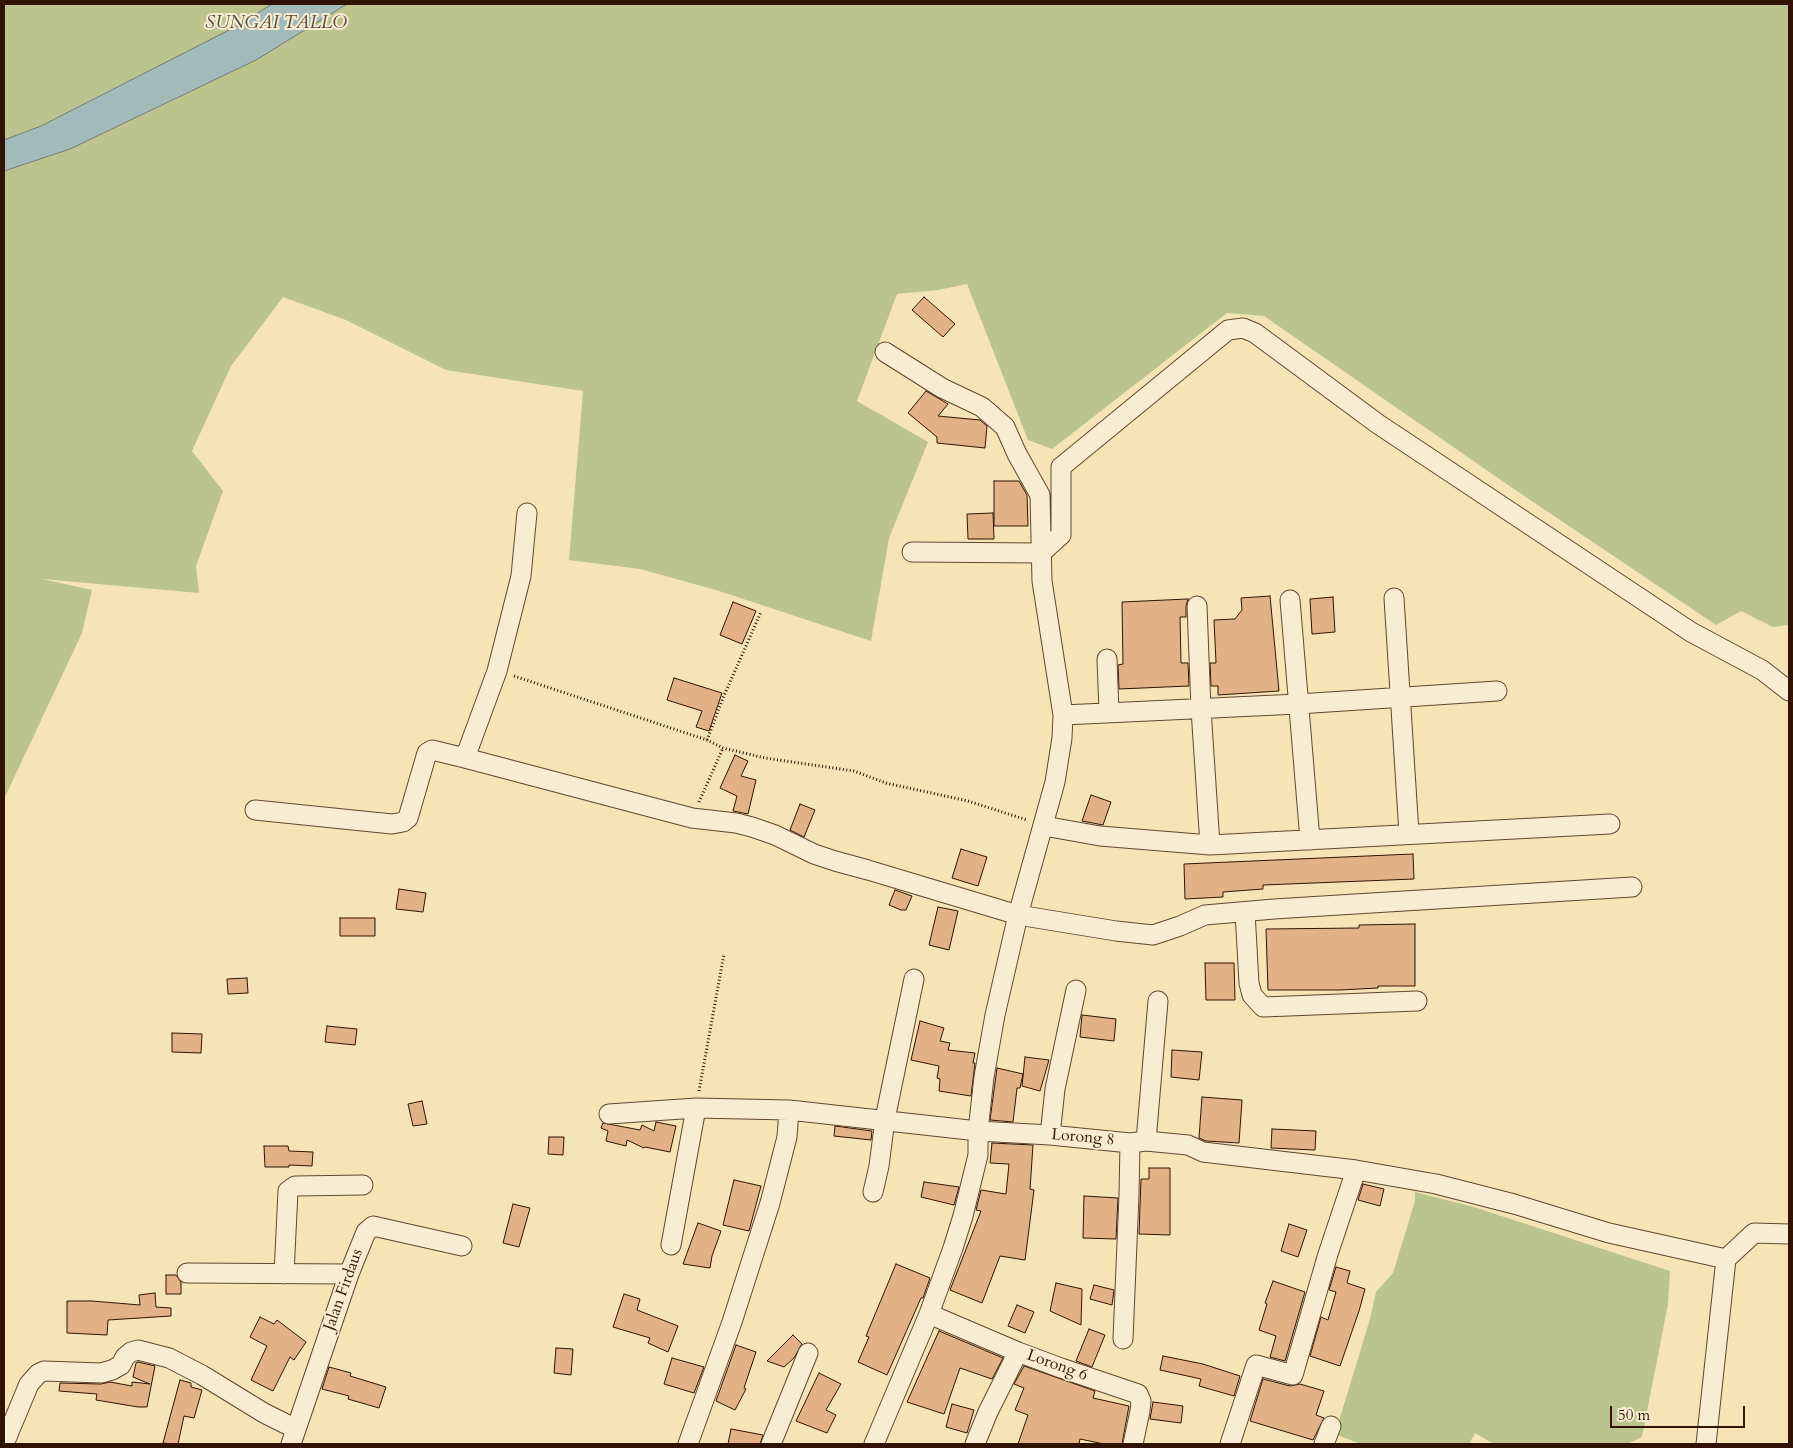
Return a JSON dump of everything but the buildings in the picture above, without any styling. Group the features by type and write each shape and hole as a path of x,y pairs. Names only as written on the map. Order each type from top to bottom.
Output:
{"street":[{"path":"912,552 1042,553 1061,535 1061,467 1228,330 1243,328 1255,334 1394,435 1691,632 1762,670 1789,691"},
{"path":"874,1444 929,1314 963,1216 978,1155 978,1131 984,1077 992,1033 1018,915 1044,826 1058,765 1063,714 1042,581 1040,495 1016,454 1004,427 982,407 942,388 885,352"},
{"path":"465,758 497,670 521,576 527,513"},
{"path":"1394,598 1409,834"},
{"path":"1290,600 1310,840"},
{"path":"1197,606 1201,709 1210,845"},
{"path":"1106,659 1109,712"},
{"path":"1063,714 1298,704 1497,691"},
{"path":"256,810 392,824 403,822 408,818 427,753 432,750 692,818 736,823 752,827 834,861 1018,915 1079,926 1153,935 1205,915 1632,887"},
{"path":"1044,826 1100,836 1210,845 1610,824"},
{"path":"1245,912 1249,983 1252,995 1263,1007 1417,1001"},
{"path":"873,1192 879,1166 885,1120 914,979"},
{"path":"1050,1135 1055,1089 1076,990"},
{"path":"1123,1339 1129,1195 1158,1001"},
{"path":"671,1245 696,1108"},
{"name":"Lorong 8","path":"609,1114 696,1108 789,1110 978,1131 1188,1145 1203,1152 1356,1170 1436,1184 1514,1204 1608,1233 1726,1259"},
{"path":"688,1444 732,1322 770,1203 786,1137 789,1110"},
{"path":"1230,1444 1256,1365 1293,1375 1328,1254 1356,1170"},
{"path":"284,1274 288,1191 295,1186 362,1185"},
{"name":"Jalan Firdaus","path":"294,1437 349,1274 366,1232 373,1226 462,1246"},
{"path":"1706,1444 1726,1259 1754,1233 1789,1234"},
{"path":"186,1273 349,1274"},
{"name":"Lorong 6","path":"929,1314 1018,1352 1138,1394 1141,1401 1133,1444"},
{"path":"4,1444 29,1384 38,1374 44,1371 75,1373 107,1372 121,1365 125,1357 131,1352 138,1350 169,1358 202,1376 264,1414 294,1437"},
{"path":"976,1444 988,1412 1018,1352"},
{"path":"771,1444 808,1353"},
{"path":"1324,1444 1331,1426"}],"path":[{"path":"707,740 723,698 761,612"},
{"path":"497,670 707,740 723,748 765,758 854,771 886,783 968,801 1044,826"},
{"path":"692,818 723,748"},
{"path":"696,1108 724,954"}],"green space":[{"path":"4,4 272,4 237,26 41,126 4,140"},
{"path":"347,4 1789,4 1789,625 1773,627 1741,611 1716,625 1511,487 1264,316 1227,313 1052,449 1028,440 967,284 938,290 897,294 857,401 928,442 889,538 871,641 716,590 640,569 569,560 583,391 446,370 346,320 283,297 231,366 192,451 223,491 196,566 199,593 42,579 92,590 82,633 4,799 4,171 70,149 256,60"},
{"path":"1415,1192 1474,1207 1670,1271 1668,1304 1642,1437 1627,1444 1494,1444 1475,1433 1469,1444 1361,1444 1335,1434 1370,1319 1376,1292 1393,1273 1415,1201"}],"water":[{"name":"SUNGAI TALLO","path":"272,4 347,4 256,60 70,149 4,171 4,140 41,126 237,26"}]}
